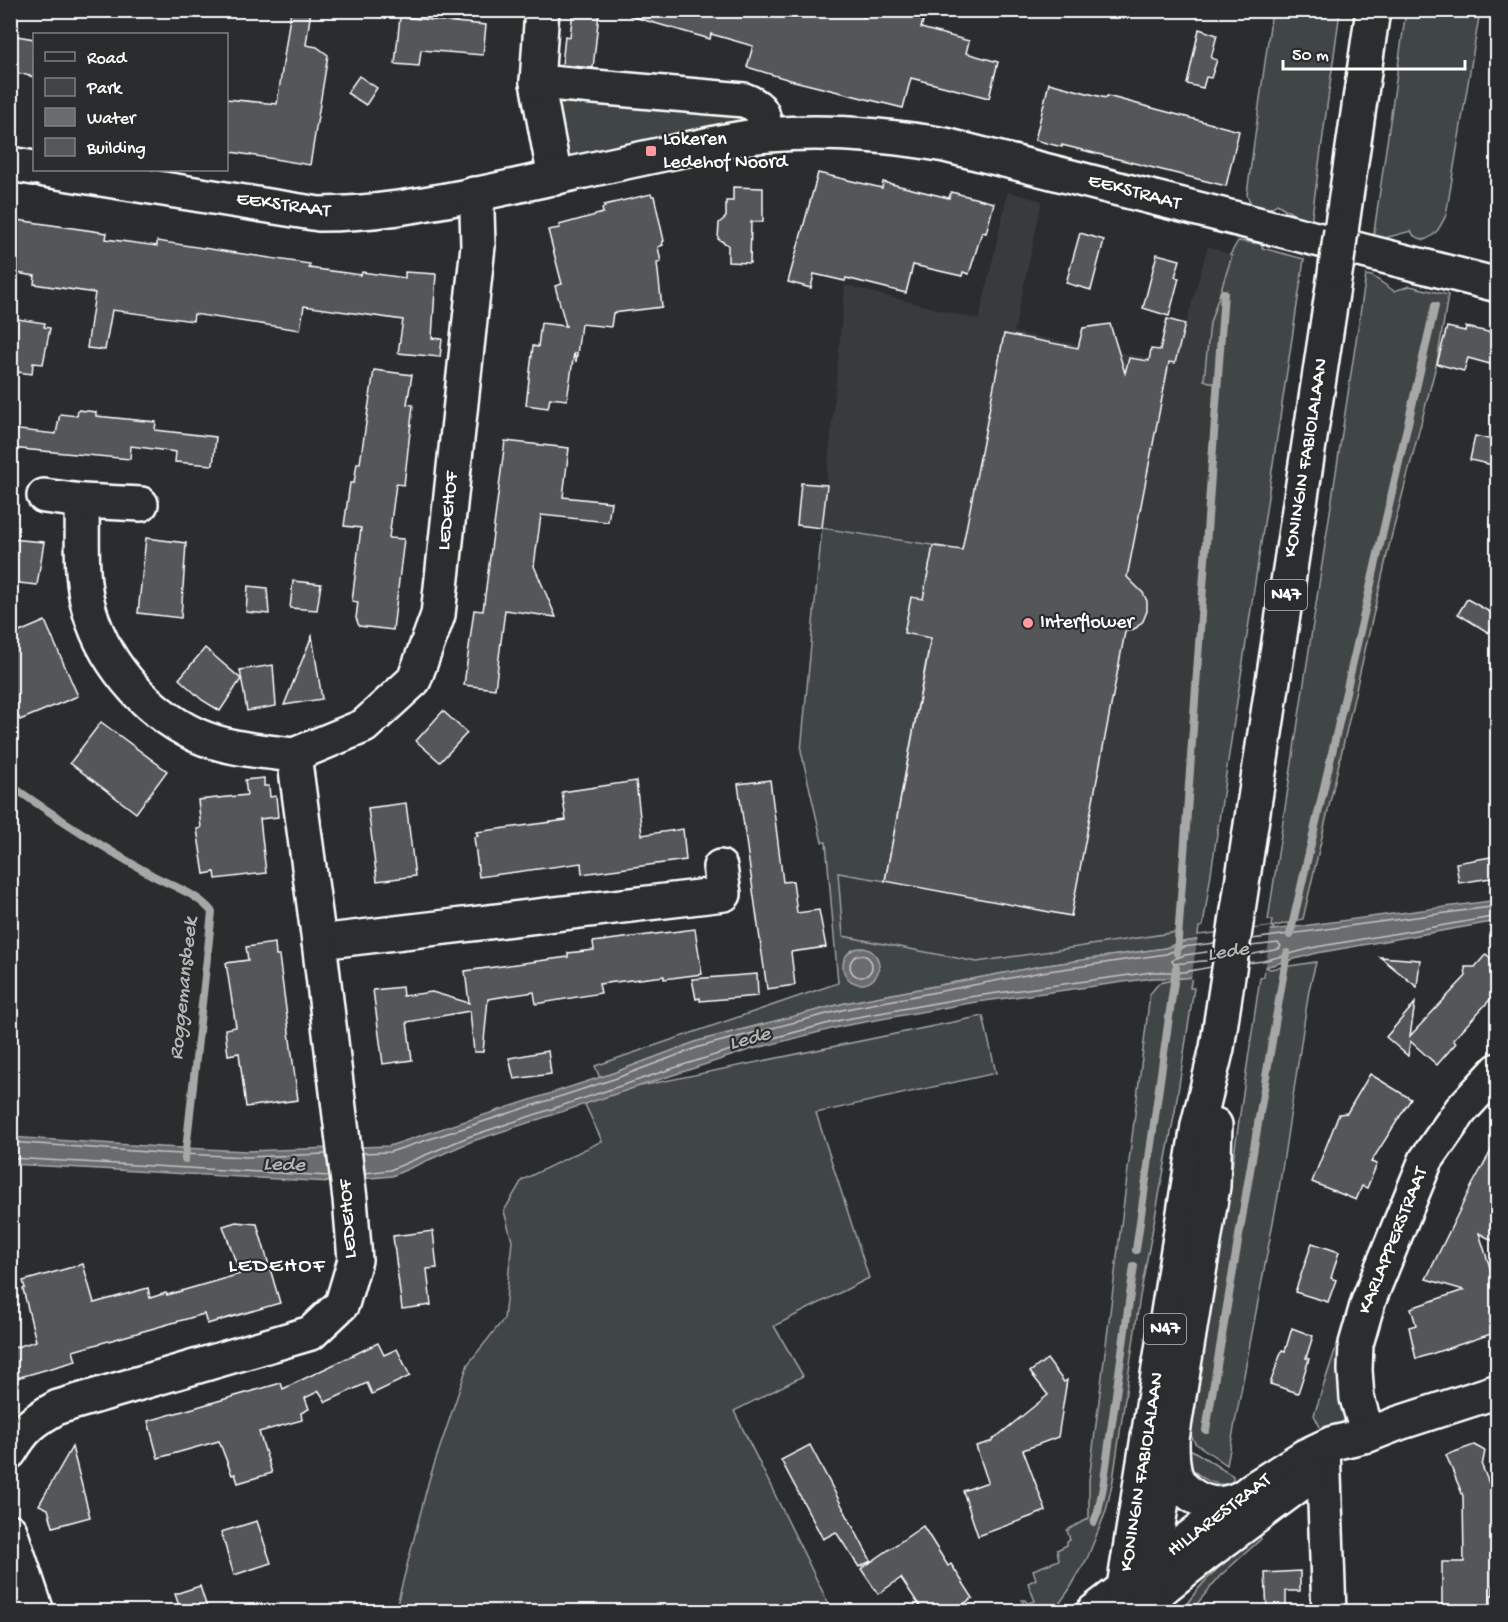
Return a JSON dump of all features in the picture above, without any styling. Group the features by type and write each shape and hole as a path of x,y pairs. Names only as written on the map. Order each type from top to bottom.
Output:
{"street":[{"path":"542,10 537,82 555,178"},
{"name":"KONINGIN FABIOLALAAN","path":"1133,1605 1198,1125 1217,1048 1373,10"},
{"path":"537,82 744,100 758,105 763,113 766,135"},
{"name":"EEKSTRAAT","path":"51,171 319,214 351,214 415,207 520,187 722,141 811,132 857,134 945,145 1497,285"},
{"path":"10,164 33,168"},
{"name":"LEDEHOF","path":"82,501 83,561 87,601 99,637 119,672 161,714 196,735 242,749 294,755 364,726 414,680 438,615 478,246 474,195"},
{"path":"44,496 82,501 141,504"},
{"name":"LEDEHOF","path":"10,1452 19,1437 36,1419 58,1407 311,1333 342,1304 355,1260 319,942 294,755"},
{"path":"319,942 724,892"},
{"name":"KONINGIN FABIOLALAAN","path":"1133,1605 1151,1567 1214,1170 1217,1048"},
{"name":"KARLAPPERSTRAAT","path":"1368,1434 1357,1398 1355,1370 1356,1344 1368,1302 1426,1160 1461,1110 1497,1070"},
{"name":"HILLARESTRAAT","path":"1093,1611 1133,1605 1203,1556 1324,1457 1368,1434 1497,1391"},
{"path":"1172,1440 1176,1476 1183,1487 1206,1502 1214,1504 1226,1503 1243,1497"},
{"path":"1324,1457 1329,1611"},
{"name":"HILLARESTRAAT","path":"1151,1567 1288,1466 1324,1457"},
{"path":"10,1532 37,1611"}],"shaded area":[{"path":"1008,192 1042,201 1014,332 1175,363 1208,246 1232,256 1210,323 1204,380 1215,384 1177,932 1165,948 945,983 839,990 826,842 822,842 801,751 845,285 979,320"}],"green space":[{"path":"1272,11 1340,11 1311,223 1277,204 1259,210 1252,205 1247,194"},
{"path":"1406,11 1480,11 1446,215 1435,233 1424,240 1414,236 1411,231 1377,240 1373,239"},
{"path":"565,98 742,112 749,122 570,158 564,150 557,105"},
{"path":"1238,241 1263,244 1262,248 1304,259 1203,926 1199,927 1198,935 1271,927 1272,920 1268,920 1366,275 1372,276 1394,291 1410,286 1448,295 1437,362 1390,542 1303,919 1272,927 1275,930 1182,942 1165,948 1041,966 845,1003 698,1041 600,1078 595,1066 838,983 826,842 822,842 801,751 822,528 945,547 944,549 933,547 924,593 938,597 885,881 838,873 843,936 977,962 1177,932 1215,384 1204,380 1210,323 1232,256 1230,255"},
{"path":"1316,962 1309,990 1278,1196 1227,1465 1195,1443 1190,1433 1217,1270 1260,978 1264,977 1265,967 1270,969"},
{"path":"1192,976 1190,988 1194,988 1175,1111 1140,1296 1113,1480 1106,1511 1087,1559 1054,1611 1026,1611 1022,1600 1027,1603 1035,1601 1028,1583 1036,1579 1033,1570 1059,1560 1057,1550 1067,1545 1067,1541 1070,1540 1067,1530 1089,1518 1089,1480 1150,994 1159,983"},
{"path":"983,1016 996,1073 816,1113 869,1278 774,1326 803,1376 734,1411 832,1611 395,1612 429,1480 468,1364 504,1319 512,1241 504,1211 522,1180 602,1141 582,1098"},
{"path":"1351,1301 1356,1302 1347,1414 1341,1425 1322,1431 1314,1415"},
{"path":"1192,1450 1233,1476 1233,1485 1214,1483 1198,1474 1188,1465 1188,1453"},
{"path":"1260,1536 1261,1539 1220,1576 1191,1611 1182,1611 1217,1569"}],"water":[{"name":"Lede","path":"1497,900 1497,921 1317,953 1265,967 1185,978 1153,978 970,1003 843,1026 749,1050 470,1142 392,1176 330,1182 11,1164 10,1137 247,1151 389,1146 613,1073 698,1041 845,1003 1041,966 1165,948 1182,942"},
{"path":"861,948 873,954 879,966 873,978 861,984 849,978 843,966 849,954"}],"pier":[{"path":"1271,927 1265,970 1191,979 1198,936"}],"building":[{"path":"291,10 311,10 306,45 317,47 328,55 310,165 228,151 228,99 277,104"},
{"path":"631,10 839,10 864,17 866,10 926,10 921,28 969,41 966,53 998,62 989,98 911,78 903,108 747,67 753,46 711,34 710,39 630,16"},
{"path":"573,11 599,13 593,68 562,65 565,36 570,37"},
{"path":"400,17 486,25 483,55 421,50 419,66 395,64"},
{"path":"1199,29 1217,35 1211,58 1217,60 1211,78 1206,77 1203,88 1187,84"},
{"path":"17,36 33,39 33,77 10,71 10,55"},
{"path":"359,76 377,88 366,105 347,93"},
{"path":"1049,83 1239,131 1226,186 1035,140"},
{"path":"818,173 882,188 883,182 949,198 951,192 994,203 986,233 982,232 969,274 963,272 962,276 913,265 906,293 846,278 845,281 814,274 811,288 788,282"},
{"path":"733,187 763,188 763,222 751,222 750,263 728,262 728,245 718,239 719,223 726,217 726,201 733,201"},
{"path":"651,194 654,196 664,241 663,245 658,247 661,262 657,263 662,307 613,313 611,327 581,324 576,362 574,353 567,400 550,398 548,408 526,405 533,346 538,347 541,323 566,326 555,286 562,284 548,230 603,213 604,205"},
{"path":"10,219 107,233 106,239 157,246 157,241 310,264 309,268 361,275 362,272 405,278 405,272 436,274 432,338 442,339 440,357 398,353 403,320 304,306 300,330 194,314 193,321 112,310 105,350 87,348 95,293 34,284 35,276 10,272"},
{"path":"1080,233 1104,240 1091,290 1066,283"},
{"path":"1157,254 1180,260 1175,277 1179,278 1169,316 1143,308"},
{"path":"10,318 45,323 44,327 50,328 43,364 33,363 32,374 10,371"},
{"path":"1167,319 1185,324 1175,363 1169,362 1127,577 1143,593 1147,601 1147,611 1143,621 1136,628 1125,632 1071,916 885,881 931,638 904,633 911,597 923,599 933,546 962,550 1004,334 1078,348 1083,328 1110,324 1125,373 1129,358 1149,361 1151,349 1160,350"},
{"path":"1447,327 1465,331 1466,327 1497,334 1497,366 1468,358 1464,371 1437,364"},
{"path":"374,370 412,375 407,404 413,405 404,485 396,484 389,538 404,539 393,630 359,626 356,618 358,602 352,601 361,528 344,526 350,483 354,483 357,463 360,463"},
{"path":"78,410 96,412 96,416 156,422 155,430 216,437 213,465 175,462 176,452 131,446 130,459 10,448 10,429 56,434 60,414 77,416"},
{"path":"1475,436 1497,441 1497,466 1470,460"},
{"path":"505,441 569,448 563,497 611,502 608,522 541,515 534,566 556,617 505,610 495,689 464,685 474,610 483,611"},
{"path":"801,483 827,485 822,528 797,525"},
{"path":"146,538 186,543 181,618 138,613"},
{"path":"10,539 44,542 37,585 10,582"},
{"path":"293,581 321,584 317,610 290,608"},
{"path":"248,586 267,588 269,614 246,612"},
{"path":"1467,599 1497,616 1489,633 1458,614"},
{"path":"45,621 78,696 20,720 10,698 10,636"},
{"path":"312,636 322,699 284,705"},
{"path":"205,648 241,679 220,711 202,700 179,679"},
{"path":"273,665 276,706 247,711 240,670"},
{"path":"443,711 467,733 440,762 416,741"},
{"path":"101,722 167,771 136,813 70,763"},
{"path":"264,778 264,786 269,786 270,797 276,796 278,817 260,819 266,873 216,879 215,872 204,874 197,829 201,828 198,800 247,795 245,780"},
{"path":"770,780 783,882 793,881 797,913 819,910 826,947 791,952 795,985 767,989 738,784"},
{"path":"636,781 642,835 683,829 686,860 582,874 581,863 479,877 474,837 478,836 476,832 566,820 562,792"},
{"path":"406,803 415,876 377,881 368,808"},
{"path":"1497,856 1497,877 1459,883 1456,863"},
{"path":"695,929 702,974 599,984 601,993 536,1004 534,992 488,999 483,1052 474,1052 470,1011 407,1022 412,1060 383,1064 373,990 402,987 403,996 432,992 469,1003 465,971 568,957 568,953 594,950 593,942"},
{"path":"275,943 276,956 279,956 298,1100 246,1107 239,1053 228,1055 225,1029 236,1027 226,963 248,960 246,947"},
{"path":"1486,954 1497,965 1497,992 1453,1040 1456,1043 1437,1065 1410,1041 1408,1056 1386,1037 1415,1003 1410,1036 1466,976 1465,967 1475,967"},
{"path":"1380,957 1420,960 1417,987"},
{"path":"757,974 758,996 700,1001 700,998 696,999 692,979"},
{"path":"548,1051 551,1074 514,1079 509,1058"},
{"path":"1370,1074 1411,1099 1371,1162 1377,1164 1367,1188 1362,1186 1356,1200 1312,1182 1339,1114 1347,1113"},
{"path":"1497,1140 1497,1243 1479,1233 1494,1280 1497,1279 1497,1332 1416,1359 1409,1327 1416,1325 1411,1308 1464,1290 1426,1279"},
{"path":"236,1222 257,1224 280,1303 207,1324 204,1314 73,1351 76,1361 10,1380 10,1349 36,1341 23,1281 83,1264 94,1303 148,1288 150,1298 166,1293 167,1295 240,1274 223,1226"},
{"path":"433,1231 437,1268 427,1269 431,1305 402,1309 393,1236"},
{"path":"1312,1243 1339,1252 1331,1278 1336,1280 1328,1302 1295,1292"},
{"path":"1292,1328 1313,1336 1306,1358 1309,1359 1298,1393 1270,1384 1282,1350 1285,1351"},
{"path":"378,1343 384,1355 397,1349 410,1376 372,1394 367,1383 326,1402 319,1391 305,1398 309,1409 301,1413 302,1420 259,1432 272,1473 238,1483 235,1474 232,1475 219,1441 158,1458 148,1421 281,1383 283,1389"},
{"path":"1047,1359 1064,1382 1067,1380 1058,1437 1023,1450 1046,1511 978,1536 963,1491 988,1482 976,1446 990,1442 1048,1395 1030,1372"},
{"path":"810,1445 871,1561 859,1567 836,1532 823,1539 781,1460"},
{"path":"1474,1445 1485,1451 1482,1466 1494,1496 1491,1606 1468,1606 1468,1611 1442,1611 1442,1562 1464,1562 1463,1496 1446,1455"},
{"path":"72,1447 90,1517 53,1527 48,1509 39,1505"},
{"path":"257,1521 271,1563 234,1575 221,1532"},
{"path":"923,1526 948,1566 951,1564 973,1598 952,1611 923,1611 901,1578 878,1594 861,1569"},
{"path":"1300,1571 1300,1591 1286,1591 1286,1611 1267,1611 1265,1573"},
{"path":"200,1586 208,1611 181,1611 175,1594"}],"waterway":[{"path":"1177,953 1224,293"},
{"path":"1290,935 1435,306"},
{"name":"Roggemansbeek","path":"10,785 114,853 199,900 212,912 185,1159"},
{"path":"1206,1430 1287,953"},
{"path":"1136,1250 1176,968"},
{"path":"1094,1522 1103,1487 1134,1266"}],"place":[{"name":"Lokeren Ledehof Noord","path":"651,151"},
{"name":"Interflower","path":"1028,623"}],"district":[{"name":"LEDEHOF","path":"277,1267"}]}
